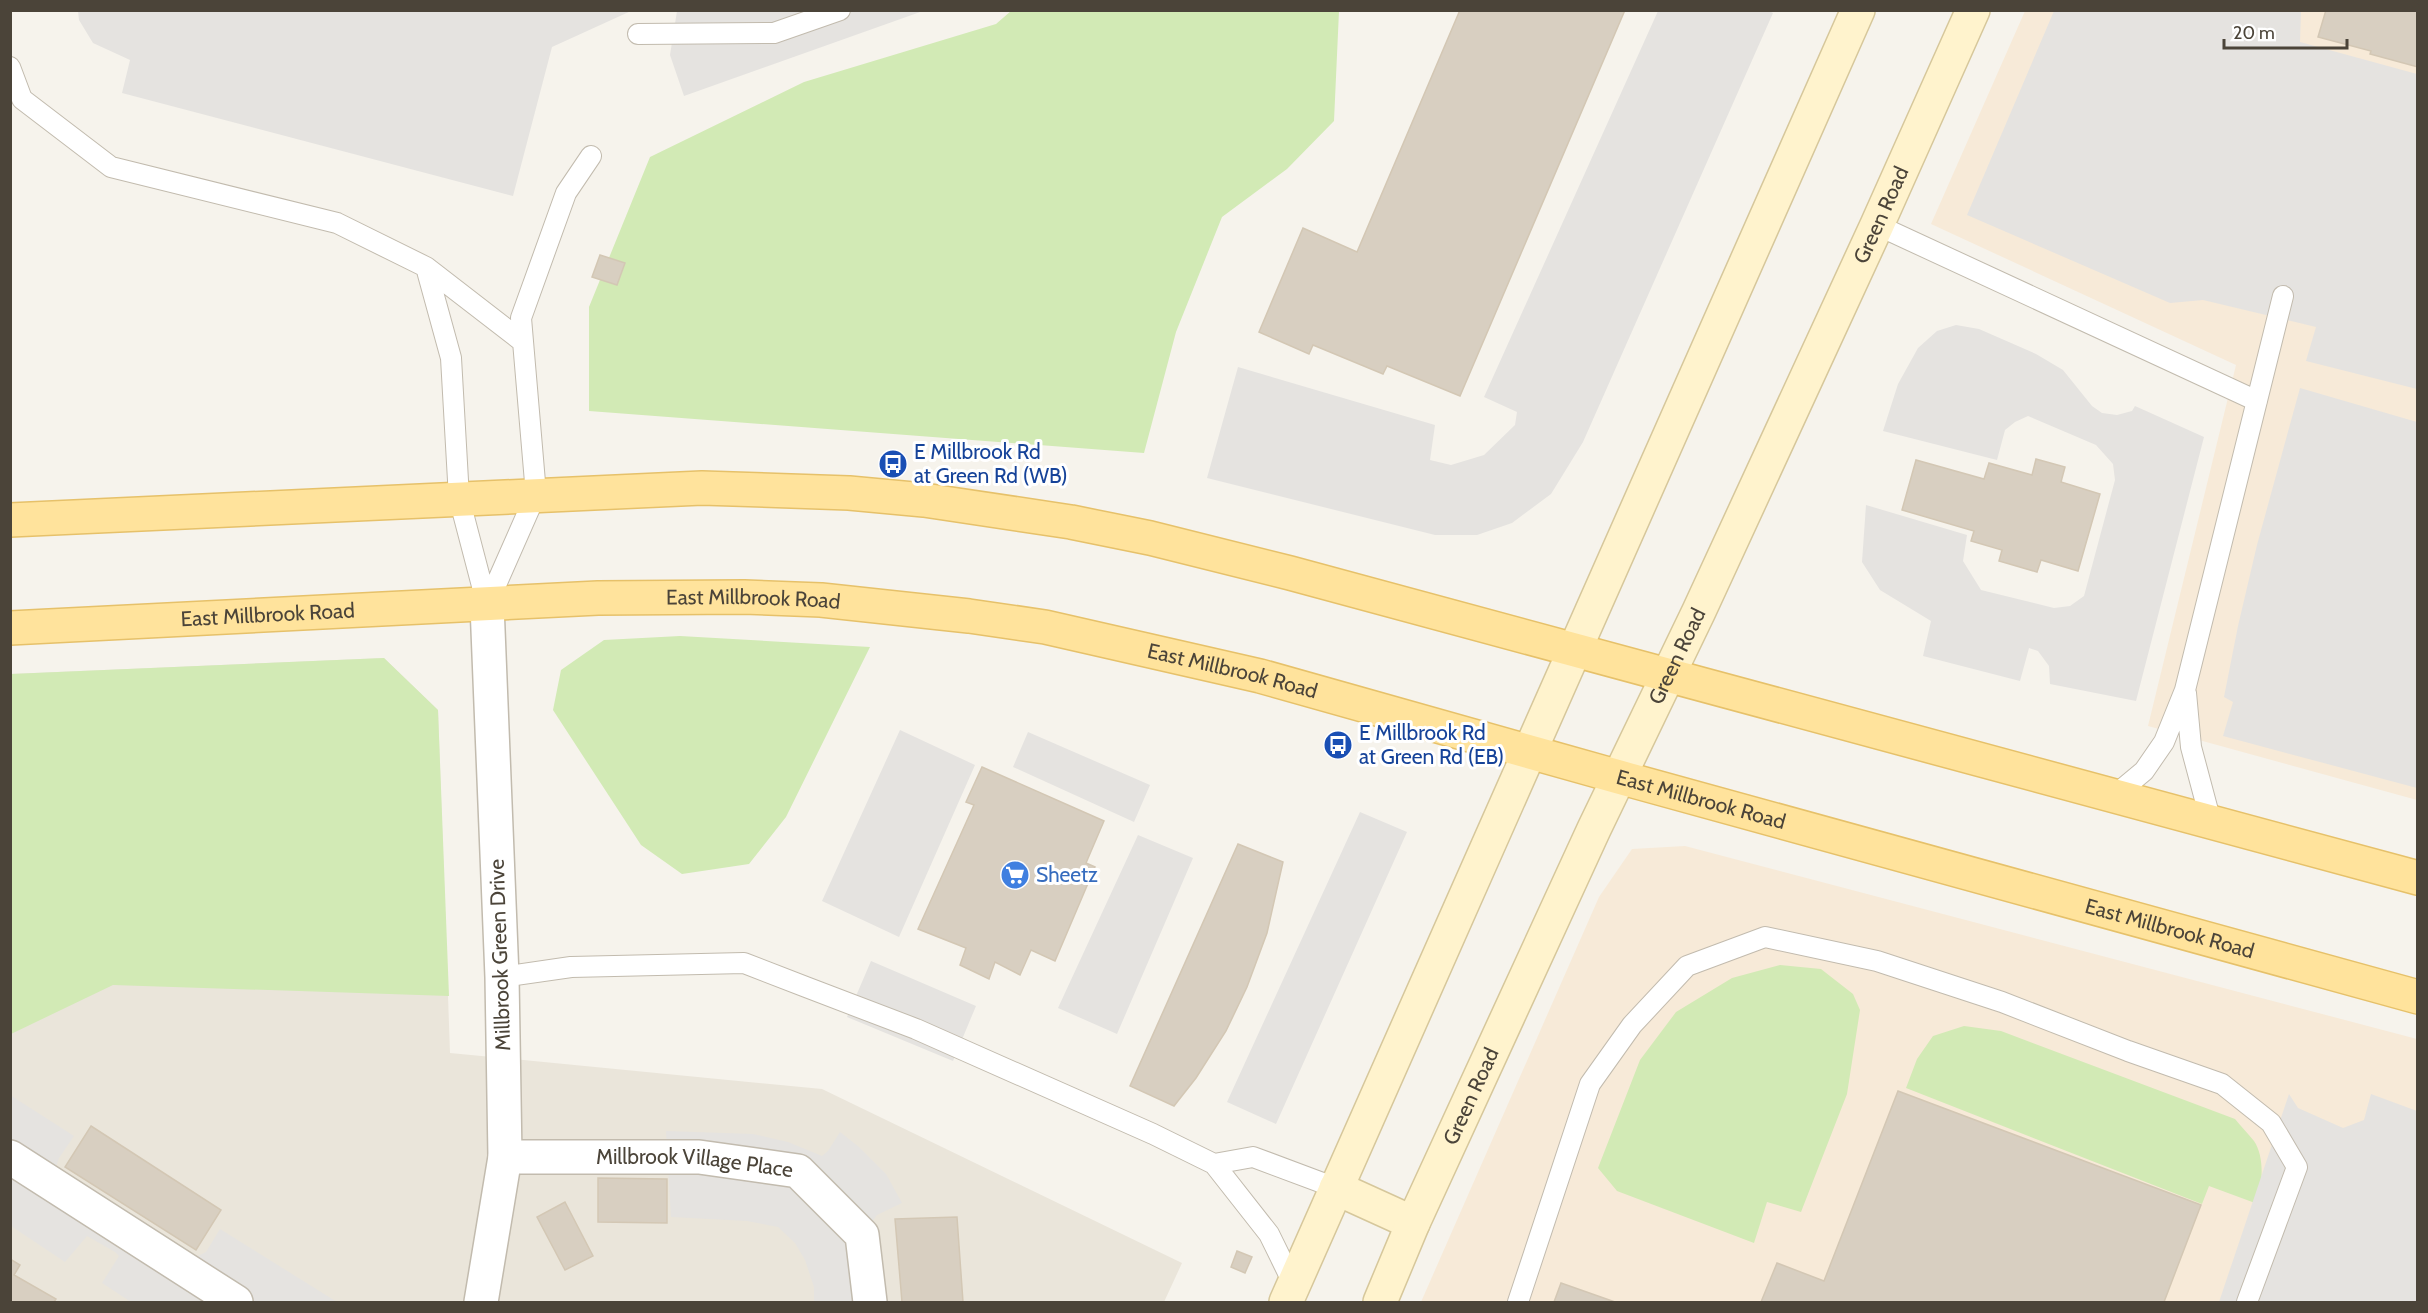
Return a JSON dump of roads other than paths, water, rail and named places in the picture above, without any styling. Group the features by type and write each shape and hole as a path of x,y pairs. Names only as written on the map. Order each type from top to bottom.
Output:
{"main road":[{"path":"10,520 702,488 849,493 924,500 992,510 1071,522 1290,573 2418,878"},
{"name":"East Millbrook Road","path":"10,628 598,598 744,597 821,600 969,616 1045,627 1260,676 2418,997"}],"street":[{"path":"1290,1294 1858,10"},
{"name":"Green Road","path":"1380,1302 1413,1223 1619,777 1669,677 1877,225 1972,10"},
{"name":"Millbrook Green Drive","path":"481,1302 505,1157 502,977 487,605"},
{"path":"10,1157 236,1302"},
{"name":"Millbrook Village Place","path":"505,1157 699,1157 798,1171 862,1235 870,1302"},
{"path":"1336,1188 1413,1223"}],"lane":[{"path":"638,34 774,33 840,10"},
{"path":"10,67 22,99 111,167 337,224 426,267 524,342"},
{"path":"487,605 536,494 521,318 567,193 591,156"},
{"path":"1877,225 2257,400"},
{"path":"426,267 451,358 459,498 487,605"},
{"path":"2114,796 2144,771 2164,742 2185,690 2283,296"},
{"path":"2185,690 2191,747 2211,822"},
{"path":"1518,1302 1590,1084 1632,1025 1687,966 1765,937 1877,961 2002,1002 2128,1051 2222,1084 2271,1123 2297,1167 2247,1302"},
{"path":"502,977 571,968 744,963 916,1029 1153,1134 1214,1164 1269,1234 1290,1294"},
{"path":"1214,1164 1253,1158 1336,1188"}],"place":[{"name":"E Millbrook Rd at Green Rd (WB)","path":"893,464"},
{"name":"E Millbrook Rd at Green Rd (EB)","path":"1338,745"},
{"name":"Sheetz","path":"1015,875"}]}
